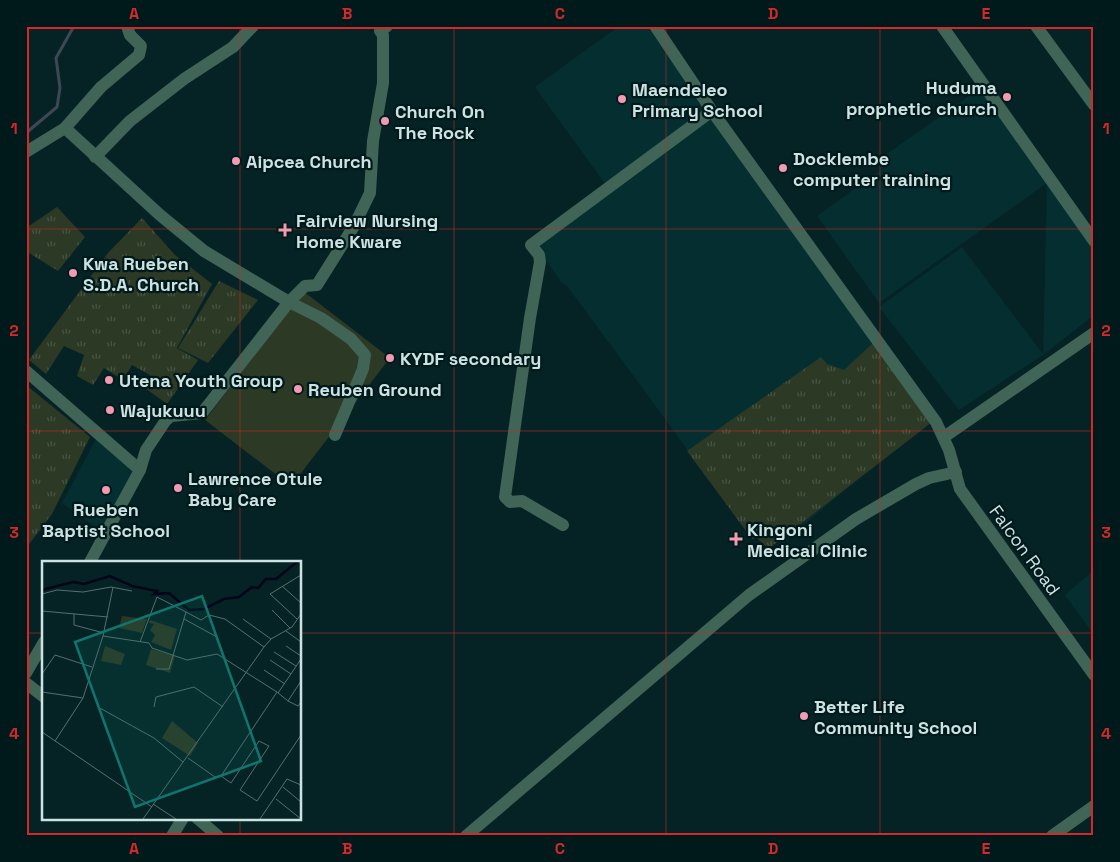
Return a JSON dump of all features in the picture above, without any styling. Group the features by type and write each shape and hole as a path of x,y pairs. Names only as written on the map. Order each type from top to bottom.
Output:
{"street":[{"path":"26,152 65,128 101,87 139,55 141,46 127,31 127,26"},
{"path":"95,158 130,121 184,79 234,47 253,26"},
{"path":"91,561 140,470 146,450 166,420 171,416 202,413 289,302 306,286 317,285 354,226 370,193 373,141 383,83 383,35 380,31 387,26"},
{"name":"Falcon Road","path":"655,26 712,111 837,281 936,422 944,436 956,472 958,485 1094,675"},
{"path":"942,26 1094,241"},
{"path":"1036,26 1094,105"},
{"path":"563,525 522,502 510,502 505,497 530,318 540,262 539,255 531,245 712,111"},
{"path":"65,128 95,158 204,251 289,302 320,318 351,339 365,355 363,370 335,435"},
{"path":"944,436 1094,334"},
{"path":"26,371 140,470"},
{"path":"466,836 749,595 856,519 916,484 929,478 956,472"},
{"path":"26,673 42,645"},
{"path":"26,683 42,695"},
{"path":"1052,836 1094,806"},
{"path":"172,836 182,820"},
{"path":"198,820 218,836"}],"shaded area":[{"name":"Maendeleo Primary School","path":"619,26 647,26 708,111 606,185 535,87"},
{"path":"980,88 1094,247 1094,315 1043,355 959,410 879,307 962,247 1043,354 1047,183 879,303 817,216 882,169 877,161"},
{"path":"709,113 929,419 781,544 757,538 752,539 567,286 561,282 533,241"},
{"path":"96,439 133,471 101,531 62,503"},
{"path":"1094,570 1094,635 1065,595"}],"green space":[{"path":"57,207 85,237 58,271 26,251 26,228"},
{"path":"142,218 175,255 212,284 177,348 198,360 167,404 145,388 150,375 132,365 123,380 104,368 93,385 77,376 84,355 64,346 46,374 29,360 108,253"},
{"path":"219,281 258,300 208,363 178,348"},
{"name":"Reuben Ground","path":"303,291 390,358 291,486 205,420"},
{"path":"873,343 936,419 768,549 757,538 752,539 687,451 821,357 827,364 844,370"},
{"path":"26,385 90,437 52,514 26,548"}],"waterway":[{"path":"26,133 57,107 60,88 56,58 74,26"}],"place":[{"name":"Huduma prophetic church","path":"1007,97"},
{"name":"Maendeleo Primary School","path":"622,99"},
{"name":"Church On The Rock","path":"385,121"},
{"name":"Aipcea Church","path":"236,161"},
{"name":"Docklembe computer training","path":"783,168"},
{"name":"Fairview Nursing Home Kware","path":"285,230"},
{"name":"Kwa Rueben S.D.A. Church","path":"73,273"},
{"name":"KYDF secondary","path":"390,358"},
{"name":"Utena Youth Group","path":"109,380"},
{"name":"Reuben Ground","path":"298,389"},
{"name":"Wajukuuu","path":"110,410"},
{"name":"Lawrence Otule Baby Care","path":"178,488"},
{"name":"Rueben Baptist School","path":"106,490"},
{"name":"Kingoni Medical Clinic","path":"736,539"},
{"name":"Better Life Community School","path":"804,716"}]}
